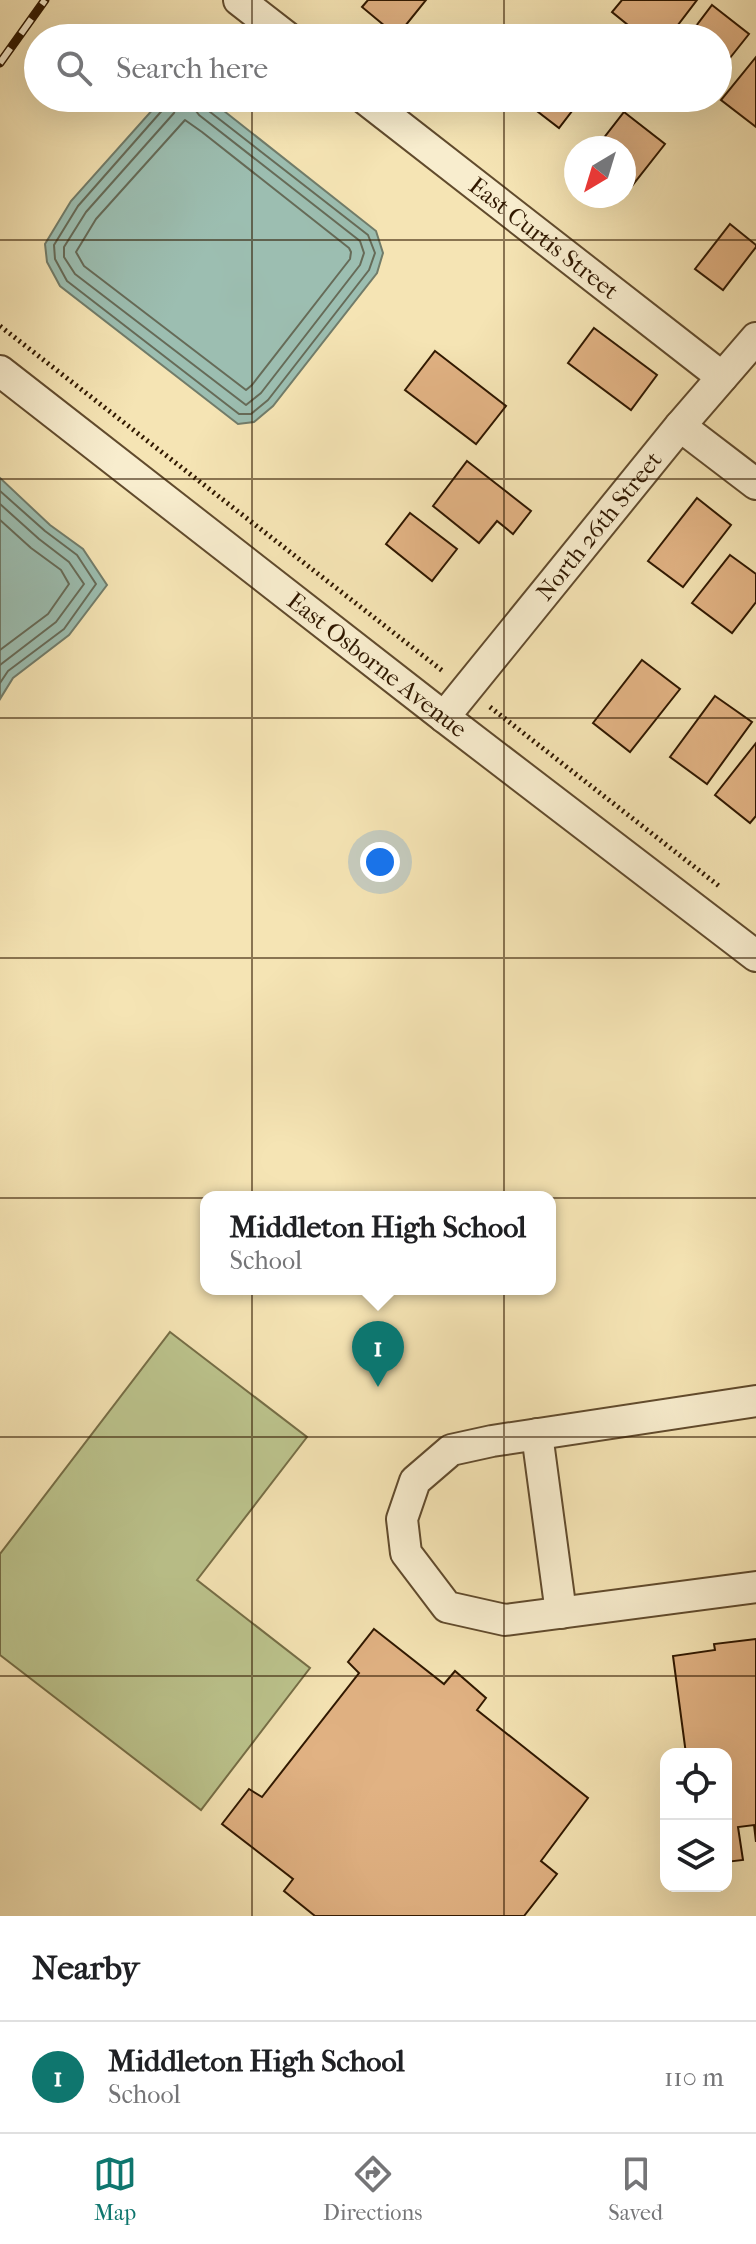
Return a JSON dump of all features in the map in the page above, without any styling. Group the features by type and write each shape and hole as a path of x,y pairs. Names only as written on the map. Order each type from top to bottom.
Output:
{"street":[{"path":"239,0 270,24"},
{"name":"East Curtis Street","path":"382,112 722,377"},
{"name":"North 26th Street","path":"444,717 680,426 756,338"},
{"name":"East Osborne Avenue","path":"0,371 756,956"},
{"path":"680,426 756,484"},
{"path":"756,1401 451,1450 415,1481 402,1519 406,1553 447,1607 505,1620 756,1587"},
{"path":"537,1434 561,1613"}],"path":[{"path":"0,326 731,895"}],"green space":[{"path":"170,1332 307,1437 197,1580 310,1668 201,1810 0,1655 0,1554"}],"water":[{"path":"150,112 225,112 376,231 383,253 377,273 273,406 254,422 238,424 60,286 47,262 45,244 71,201"},
{"path":"0,478 50,525 83,549 107,585 69,635 13,678 0,699"}],"building":[{"path":"368,0 426,0 407,24 383,24 362,7"},
{"path":"622,0 697,0 679,24 627,24 612,12"},
{"path":"712,5 749,34 732,55 732,24 698,24"},
{"path":"756,57 756,127 732,108 732,86"},
{"path":"538,112 571,112 559,128"},
{"path":"624,112 665,144 636,181 636,136 605,136"},
{"path":"730,224 756,247 723,290 695,269"},
{"path":"594,328 657,375 631,410 568,363"},
{"path":"435,351 506,406 476,444 405,390"},
{"path":"467,461 531,511 513,534 497,521 479,543 433,506"},
{"path":"697,498 731,525 683,587 648,561"},
{"path":"410,513 457,549 432,581 386,544"},
{"path":"730,555 756,574 756,602 732,633 692,603"},
{"path":"642,660 680,689 630,752 593,723"},
{"path":"715,696 752,722 707,784 670,757"},
{"path":"756,743 756,816 750,823 715,795"},
{"path":"374,1629 444,1684 455,1671 486,1698 477,1710 588,1798 541,1861 557,1874 524,1916 315,1916 284,1891 293,1879 222,1824 249,1789 262,1797 359,1673 348,1662"},
{"path":"756,1639 756,1842 754,1825 738,1827 743,1860 732,1861 732,1748 685,1748 673,1656 715,1650 714,1644"}],"railway":[{"path":"28,24 45,0"},
{"path":"0,63 24,29"}],"place":[{"name":"Middleton High School","path":"378,1387"}]}
